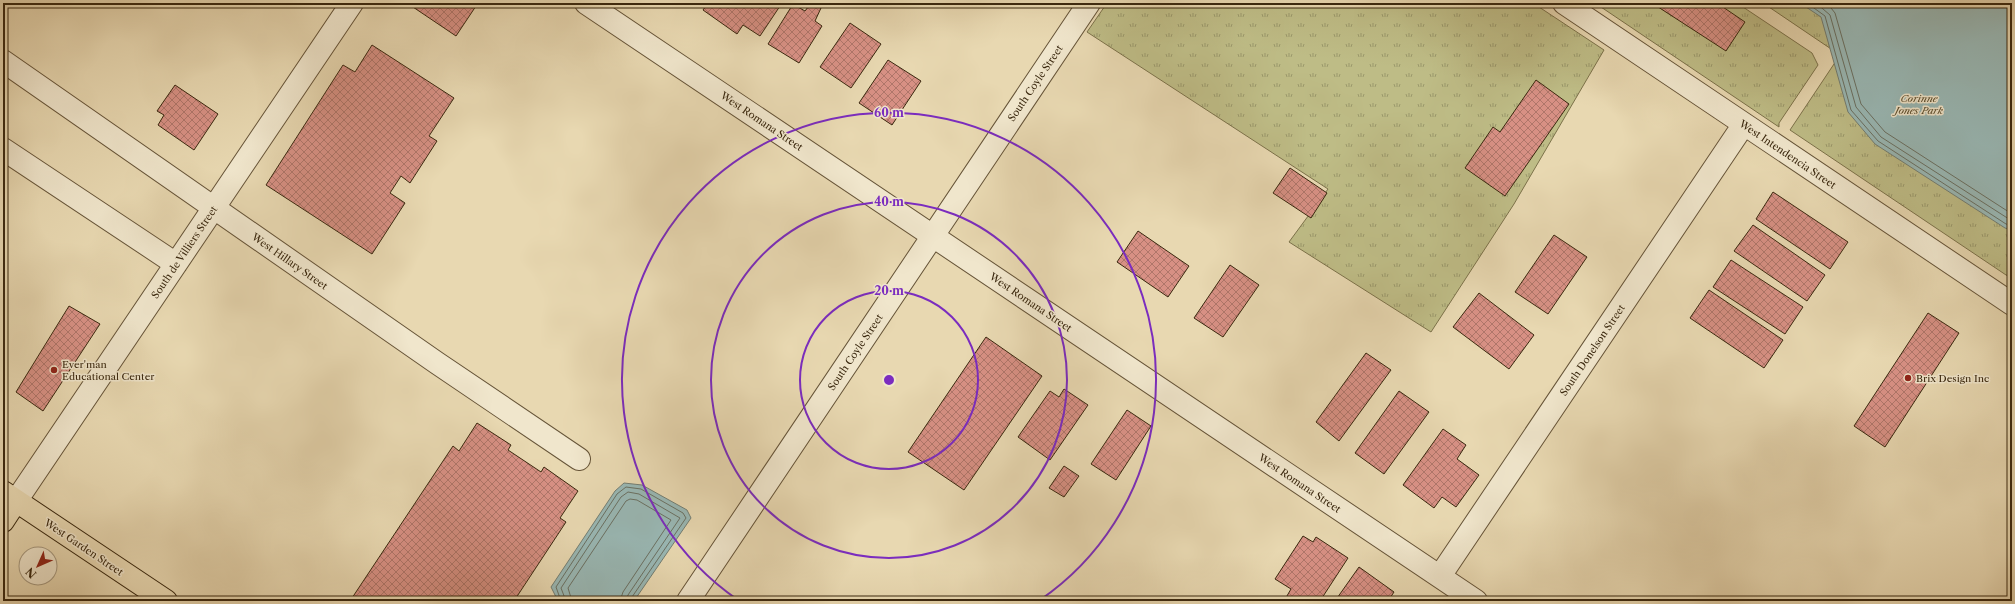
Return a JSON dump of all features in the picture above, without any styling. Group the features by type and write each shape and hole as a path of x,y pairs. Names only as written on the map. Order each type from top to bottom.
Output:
{"main road":[{"path":"3,521 10,497"},
{"name":"West Garden Street","path":"10,497 166,601"}],"street":[{"name":"South de Villiers Street","path":"10,497 176,264 352,3"},
{"name":"West Romana Street","path":"586,3 1476,601"},
{"name":"South Coyle Street","path":"688,601 1089,3"},
{"name":"West Intendencia Street","path":"1564,3 2012,304"},
{"name":"West Hillary Street","path":"3,61 578,460"},
{"name":"South Donelson Street","path":"1440,576 1744,124"},
{"path":"3,149 176,264"}],"green space":[{"path":"1107,3 1533,3 1604,50 1514,204 1431,332 1289,242 1328,189 1087,32"},
{"path":"1595,3 1737,3 1812,53 1818,65 1779,123 1779,127"},
{"name":"Corinne Jones Park","path":"1763,3 2012,3 2012,279 1790,130 1840,55"}],"water":[{"name":"Corinne Jones Park","path":"1800,3 2012,3 2012,230 2005,228 1875,144 1848,112 1821,17"},
{"path":"624,483 642,485 687,510 691,518 634,601 558,601 551,587 615,491"}],"building":[{"path":"407,3 478,3 456,36"},
{"path":"708,3 782,3 760,36 743,25 737,34 703,10"},
{"path":"811,3 821,8 815,21 822,26 799,63 768,44 793,4 805,11"},
{"path":"1652,3 1717,3 1745,22 1726,51"},
{"path":"850,23 881,44 851,88 820,67"},
{"path":"372,45 454,98 429,136 437,141 410,183 401,176 390,193 405,203 372,254 266,185 343,65 355,72"},
{"path":"888,60 921,81 892,125 859,103"},
{"path":"1536,80 1569,104 1505,196 1465,168 1493,127 1500,132"},
{"path":"175,85 218,114 194,150 158,125 164,115 157,111"},
{"path":"1290,168 1327,193 1311,218 1273,193"},
{"path":"1773,192 1848,242 1830,269 1756,219"},
{"path":"1753,225 1825,275 1807,301 1734,251"},
{"path":"1138,231 1189,266 1168,297 1117,262"},
{"path":"1554,235 1587,257 1548,314 1515,292"},
{"path":"1731,260 1803,307 1785,334 1713,287"},
{"path":"1230,265 1259,285 1223,337 1194,318"},
{"path":"1709,290 1783,340 1764,368 1690,318"},
{"path":"1479,293 1534,335 1509,369 1453,327"},
{"path":"69,306 100,324 43,411 16,392"},
{"path":"1928,313 1959,333 1885,447 1854,426"},
{"path":"986,337 1042,376 964,490 908,452"},
{"path":"1366,353 1391,370 1339,441 1316,422"},
{"path":"1064,389 1088,405 1050,460 1018,437 1050,391 1059,397"},
{"path":"1399,391 1429,412 1384,474 1355,453"},
{"path":"1127,410 1151,426 1116,480 1091,464"},
{"path":"477,423 511,445 508,450 541,472 544,467 578,491 560,518 566,522 514,601 350,601 453,446 459,451"},
{"path":"1443,429 1466,445 1457,459 1479,475 1456,507 1442,497 1434,508 1403,485"},
{"path":"1064,466 1079,476 1064,497 1049,488"},
{"path":"1303,536 1313,542 1316,537 1348,558 1320,601 1284,601 1291,589 1275,579"},
{"path":"1359,567 1394,592 1388,601 1335,601"}],"place":[{"name":"Ever'man Educational Center","path":"54,370"},
{"name":"Brix Design Inc","path":"1908,378"}]}
